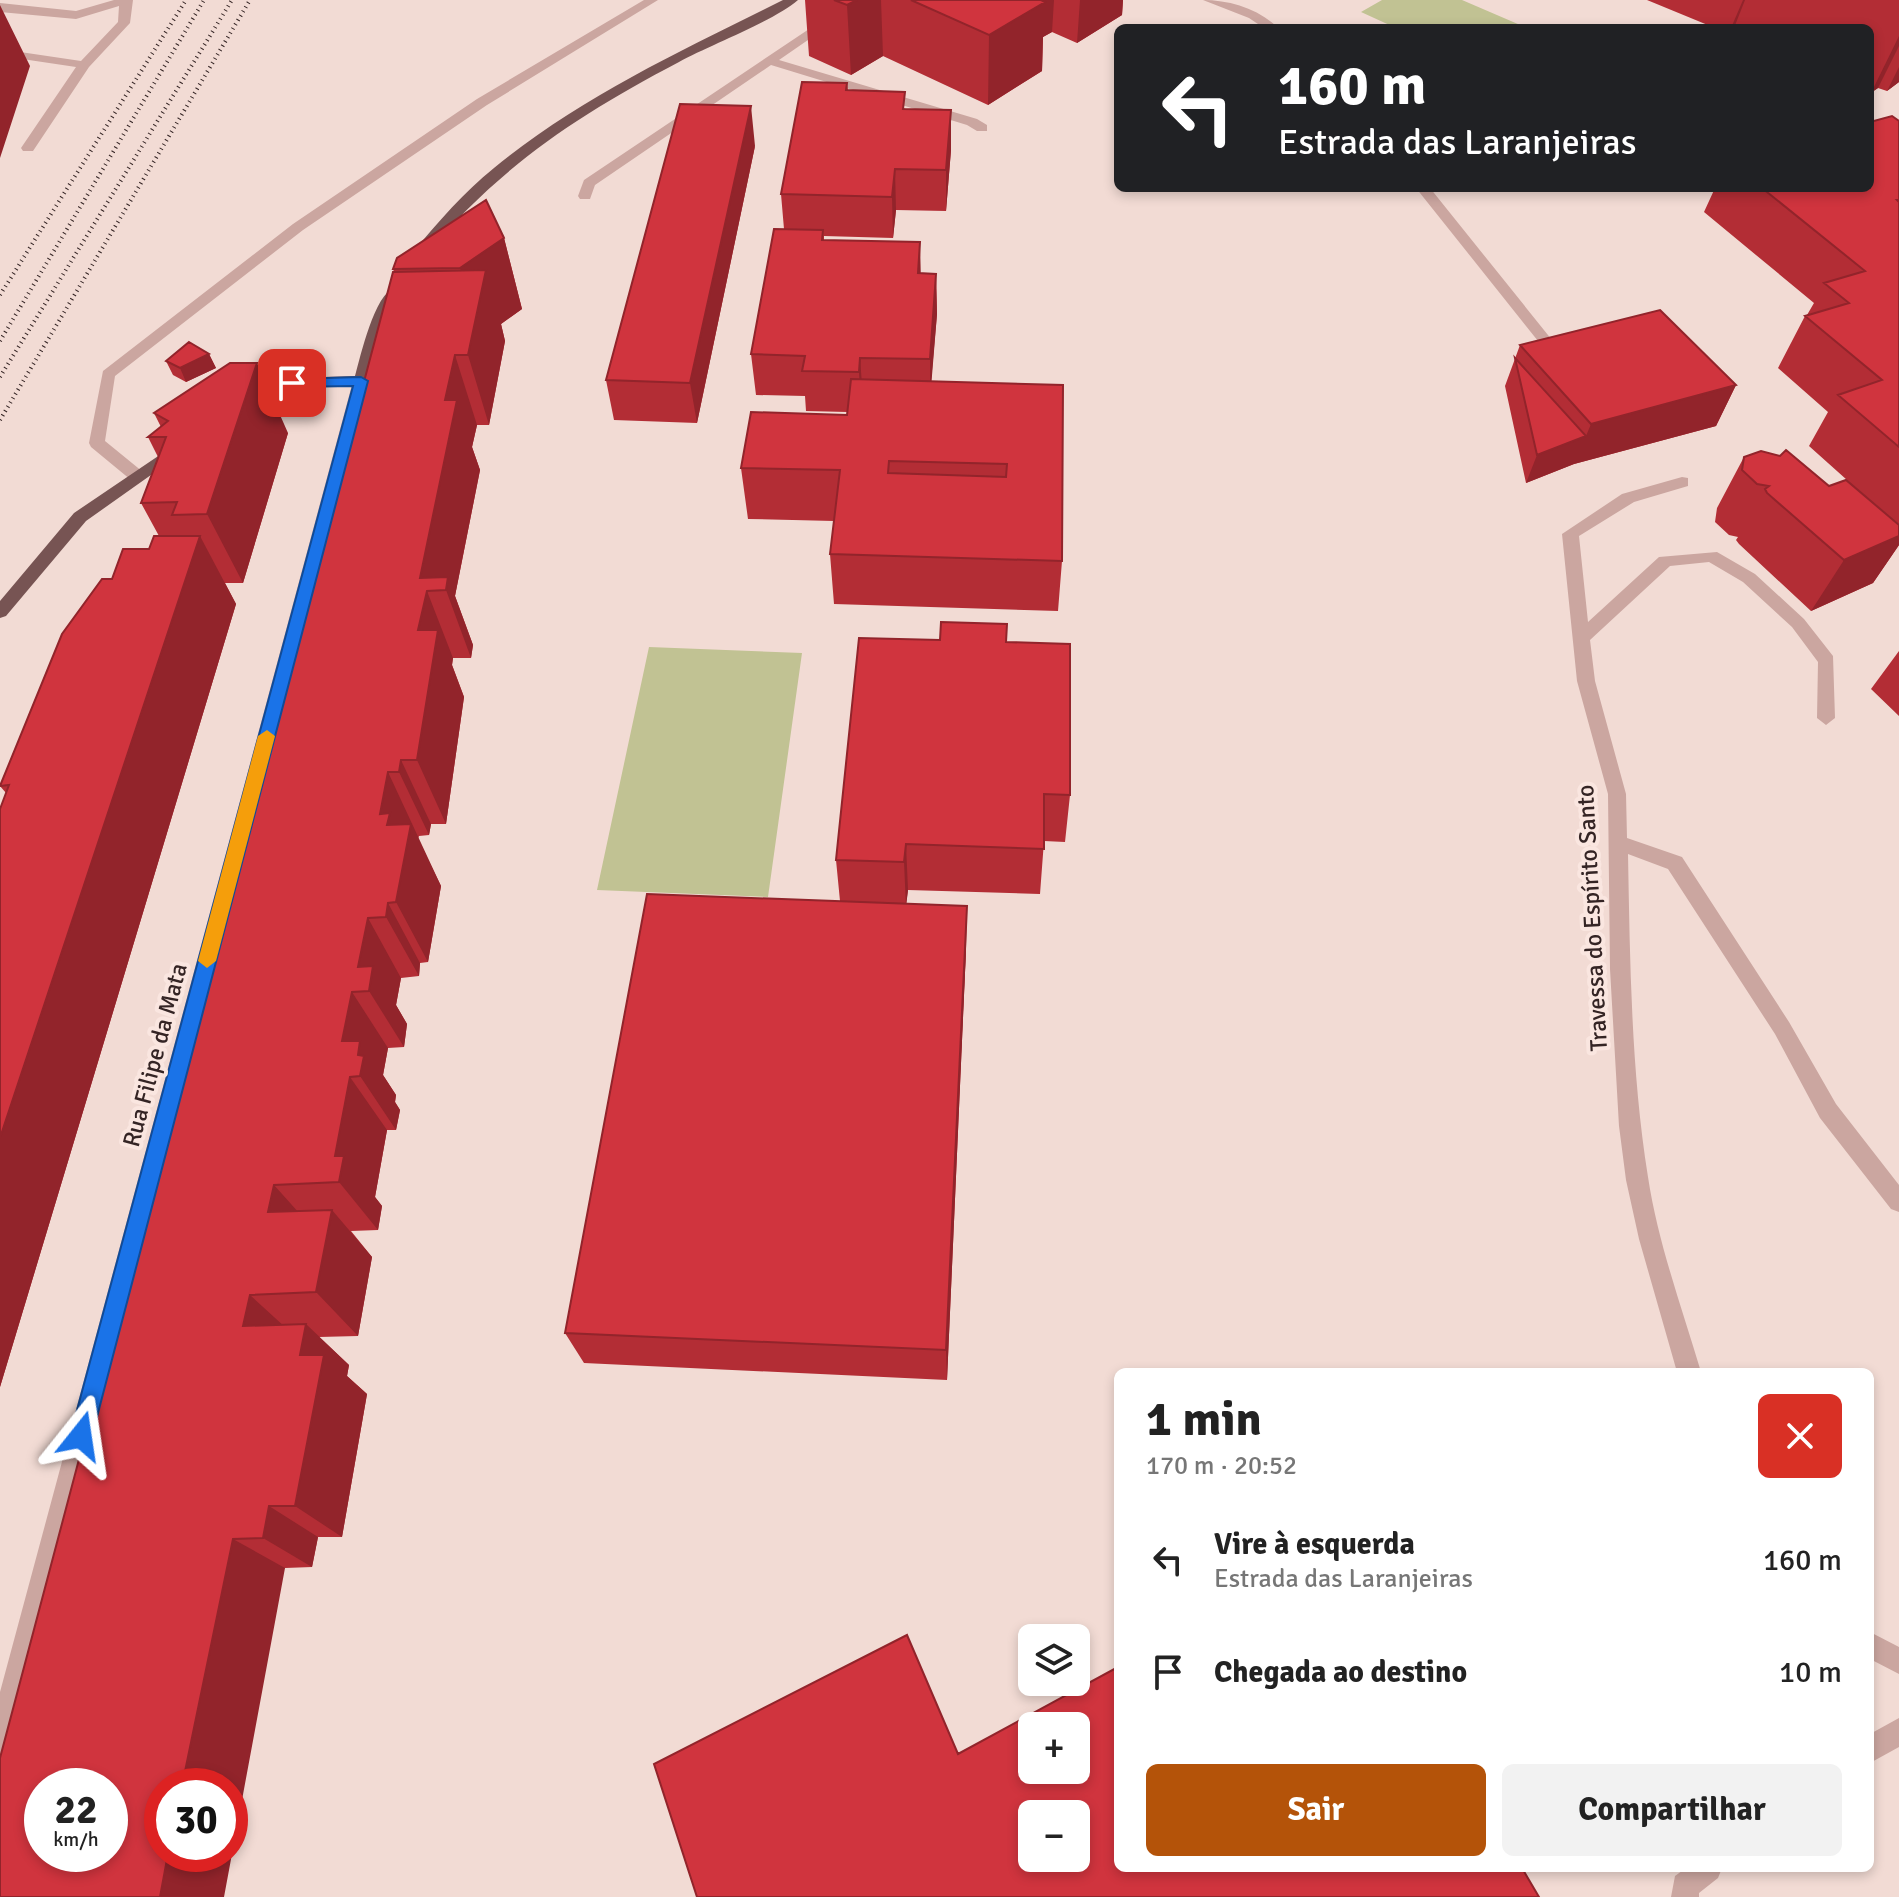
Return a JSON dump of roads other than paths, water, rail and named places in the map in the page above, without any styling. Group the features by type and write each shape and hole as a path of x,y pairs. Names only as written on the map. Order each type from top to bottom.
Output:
{"main road":[{"path":"410,267 438,229 469,195 524,150 593,103 792,0"},
{"path":"233,410 292,383 361,381 378,323 401,280"},
{"path":"0,612 80,517 187,441"}],"street":[{"path":"137,476 97,443 108,374 298,227 482,102 652,0"},
{"path":"1209,0 1253,15 1266,24"},
{"path":"0,8 76,15 126,1 124,23 84,65 28,148"},
{"path":"585,196 589,183 770,61 822,10"},
{"path":"2,52 84,65"},
{"path":"770,61 982,128"},
{"path":"1426,192 1551,348"},
{"name":"Rua Filipe da Mata","path":"0,1742 361,381"},
{"name":"Travessa do Espírito Santo","path":"1682,482 1628,498 1570,534 1586,681 1617,794 1625,1059 1637,1180 1650,1239 1688,1368"},
{"path":"1580,639 1665,561 1711,556 1749,578 1798,623 1827,661 1826,718"},
{"path":"1617,842 1675,863 1782,1028 1828,1111 1899,1202"},
{"path":"1874,1647 1899,1661"},
{"path":"1874,1747 1899,1731"},
{"path":"1685,1897 1685,1886 1703,1872"}],"railway":[{"path":"0,295 186,0"},
{"path":"0,341 204,0"},
{"path":"0,377 232,0"},
{"path":"0,420 250,0"}]}
